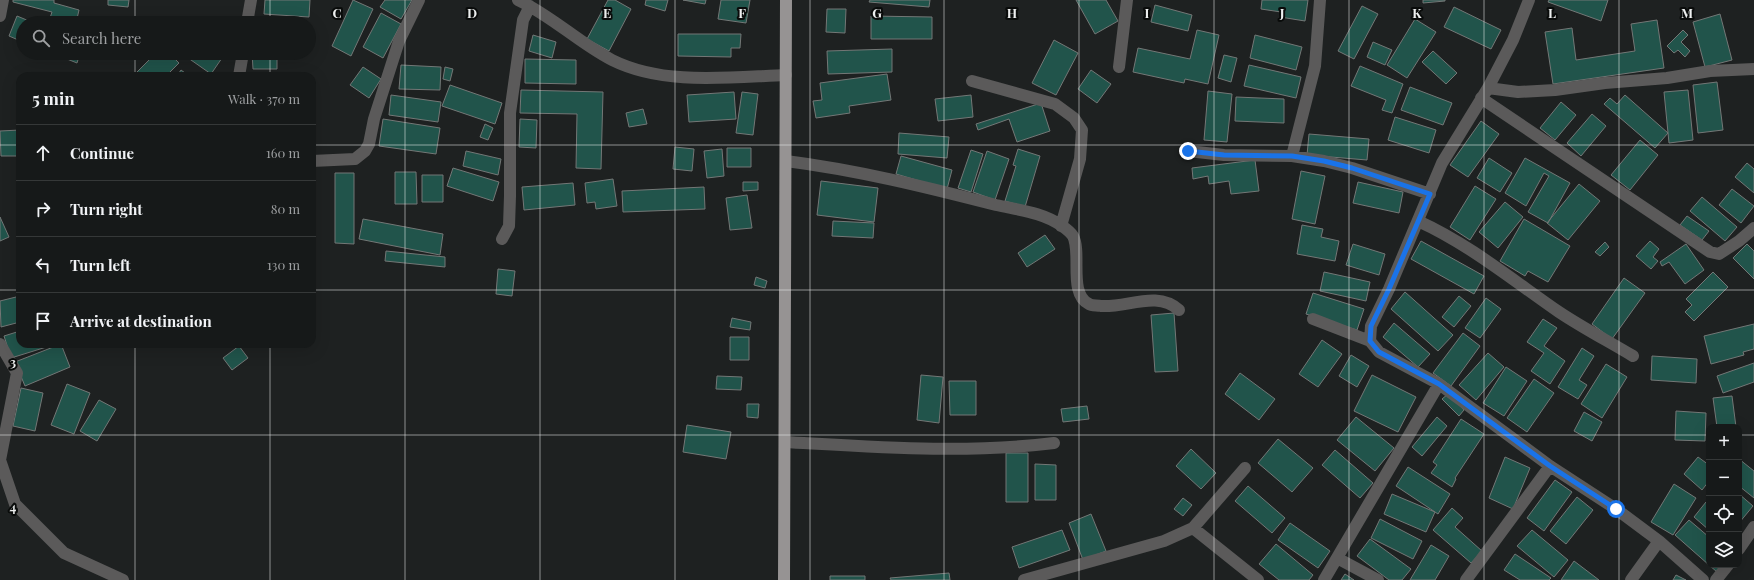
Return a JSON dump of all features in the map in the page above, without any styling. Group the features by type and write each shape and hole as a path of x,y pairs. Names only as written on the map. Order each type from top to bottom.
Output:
{"main road":[{"path":"784,580 786,0"}],"street":[{"path":"0,16 3,0"},
{"path":"248,16 251,0"},
{"path":"316,161 355,159 365,151 369,144 374,119 399,41 419,0"},
{"path":"518,0 565,28 584,44 613,60 636,70 681,77 786,76"},
{"path":"1119,67 1127,0"},
{"path":"1292,156 1305,111 1315,66 1320,0"},
{"path":"1370,341 1371,326 1389,289 1442,163 1488,88 1513,40 1529,0"},
{"path":"502,239 509,226 510,113 512,91 523,20 530,6"},
{"path":"240,72 242,60"},
{"path":"1488,88 1518,92 1555,90 1605,83 1667,78 1710,71 1754,69"},
{"path":"972,81 1055,104 1074,118 1082,130 1080,160 1061,226"},
{"path":"1481,98 1710,252 1719,254 1740,241 1754,228"},
{"path":"1188,151 1224,155 1292,156 1324,161 1352,168 1430,194"},
{"path":"786,161 834,167 916,184 1011,209 1040,215 1061,226 1073,236 1076,252 1076,283 1082,299 1089,305 1112,307 1156,300 1172,304 1179,310"},
{"path":"1418,222 1436,230 1494,266 1560,312 1632,356"},
{"path":"1313,320 1370,341 1379,352 1439,384 1550,466 1616,509 1659,541 1703,580"},
{"path":"0,344 17,373 0,460 14,504 64,553 123,580"},
{"path":"1324,580 1439,384"},
{"path":"785,442 925,449 1014,448 1054,443"},
{"path":"1466,580 1550,466"},
{"path":"1024,580 1164,542 1193,528 1245,468"},
{"path":"1742,545 1754,527"},
{"path":"1193,528 1258,580"},
{"path":"1631,580 1659,541"},
{"path":"1337,558 1378,580"},
{"path":"1716,580 1726,568"}],"building":[{"path":"13,0 54,0 54,3 79,10 78,16 51,16 52,12 13,2"},
{"path":"108,0 129,0 128,7 108,5"},
{"path":"265,0 310,0 309,16 264,14"},
{"path":"353,0 373,9 351,56 332,46"},
{"path":"385,0 412,0 401,19 380,7"},
{"path":"608,0 615,0 631,9 609,51 587,39"},
{"path":"646,0 668,0 665,11 645,5"},
{"path":"683,0 706,0 705,4"},
{"path":"721,0 750,0 746,23 718,19"},
{"path":"870,0 930,0 929,7 869,2"},
{"path":"1076,0 1106,0 1118,21 1095,34"},
{"path":"1262,0 1308,0 1305,21 1280,17 1281,12 1261,9"},
{"path":"1423,0 1445,0 1445,1 1423,3"},
{"path":"1549,0 1608,0 1601,21 1548,2"},
{"path":"1155,5 1192,15 1188,31 1151,22"},
{"path":"1362,6 1378,14 1354,59 1338,51"},
{"path":"1454,7 1501,30 1491,49 1444,27"},
{"path":"827,9 846,9 845,33 826,32"},
{"path":"381,13 401,24 383,58 363,47"},
{"path":"1720,14 1732,60 1705,67 1693,22"},
{"path":"871,16 932,17 932,39 871,39"},
{"path":"16,18 16,39 9,36"},
{"path":"1415,19 1436,32 1407,78 1387,65"},
{"path":"1657,20 1664,68 1553,84 1545,32 1572,28 1576,60 1635,51 1631,24"},
{"path":"1197,30 1219,35 1208,84 1185,79 1184,83 1133,72 1138,48 1190,59"},
{"path":"1683,30 1688,35 1681,42 1690,51 1685,57 1678,50 1674,53 1667,46"},
{"path":"678,34 741,34 740,48 731,48 731,57 678,56"},
{"path":"533,35 556,42 552,58 529,51"},
{"path":"1255,35 1302,47 1296,70 1250,58"},
{"path":"1054,40 1078,53 1056,95 1032,83"},
{"path":"1373,42 1392,50 1385,65 1367,57"},
{"path":"892,49 892,72 828,74 827,51"},
{"path":"1433,51 1457,73 1446,84 1422,62"},
{"path":"1224,55 1237,58 1231,82 1218,78"},
{"path":"525,59 576,60 576,84 525,83"},
{"path":"70,60 78,60 77,63"},
{"path":"149,60 176,60 179,63 170,72 137,72"},
{"path":"191,60 221,60 212,72 208,72"},
{"path":"252,60 277,60 277,69 253,69"},
{"path":"401,65 441,67 440,90 399,89"},
{"path":"1249,65 1301,77 1296,98 1244,86"},
{"path":"1360,66 1403,84 1392,113 1382,110 1386,100 1351,86"},
{"path":"363,67 381,79 369,98 350,85"},
{"path":"445,67 453,69 450,81 443,79"},
{"path":"1091,70 1111,84 1097,103 1078,89"},
{"path":"887,74 891,100 849,106 850,113 816,118 813,101 822,100 820,83"},
{"path":"1717,82 1723,130 1698,133 1693,85"},
{"path":"450,85 502,103 495,124 442,106"},
{"path":"1410,87 1452,103 1443,125 1401,110"},
{"path":"521,90 603,92 601,169 576,168 577,114 520,113"},
{"path":"1688,90 1693,140 1669,143 1664,92"},
{"path":"1208,91 1232,94 1227,142 1204,140"},
{"path":"734,92 736,119 689,122 687,95"},
{"path":"742,92 758,94 753,135 736,133"},
{"path":"391,95 441,102 438,122 389,115"},
{"path":"971,95 973,117 938,121 935,99"},
{"path":"1625,95 1668,133 1655,148 1604,104 1610,98 1617,104"},
{"path":"1236,97 1284,99 1284,123 1235,121"},
{"path":"1561,102 1576,115 1555,140 1540,128"},
{"path":"1041,103 1050,131 1017,142 1009,119 978,130 976,124"},
{"path":"643,109 647,124 629,127 626,113"},
{"path":"1592,114 1606,126 1581,156 1567,143"},
{"path":"1395,117 1436,130 1429,153 1388,140"},
{"path":"383,119 440,128 436,154 379,146"},
{"path":"520,119 537,120 536,148 519,147"},
{"path":"1481,121 1499,134 1468,177 1450,165"},
{"path":"485,124 493,128 488,140 480,137"},
{"path":"16,130 16,156 1,156 0,131"},
{"path":"899,133 949,137 947,158 898,154"},
{"path":"1309,134 1369,139 1367,160 1307,155"},
{"path":"1640,140 1658,155 1630,190 1611,175"},
{"path":"675,147 694,149 692,171 673,169"},
{"path":"727,148 751,148 751,167 727,167"},
{"path":"722,149 724,176 707,178 704,151"},
{"path":"1018,149 1040,156 1025,207 1005,201 1016,166 1013,165"},
{"path":"971,150 983,154 971,192 958,188"},
{"path":"466,151 501,159 498,175 463,166"},
{"path":"987,151 1009,159 995,200 973,192"},
{"path":"901,156 952,170 947,189 896,174"},
{"path":"1489,158 1512,173 1500,192 1477,178"},
{"path":"1525,158 1570,183 1548,223 1528,212 1549,176 1544,173 1526,206 1505,193"},
{"path":"1255,160 1259,191 1231,194 1229,181 1209,184 1208,176 1193,179 1192,168"},
{"path":"1747,163 1754,169 1754,193 1735,177"},
{"path":"453,168 499,182 493,201 447,186"},
{"path":"1301,171 1325,176 1315,224 1292,219"},
{"path":"395,172 416,172 417,204 395,204"},
{"path":"335,173 354,173 354,244 335,243"},
{"path":"422,175 443,175 443,202 422,202"},
{"path":"613,179 617,206 596,209 595,202 587,203 585,183"},
{"path":"821,181 878,188 874,222 817,215"},
{"path":"743,182 758,182 758,190 743,191"},
{"path":"1358,182 1403,192 1399,213 1353,203"},
{"path":"573,183 575,205 524,210 522,187"},
{"path":"1579,184 1600,201 1568,240 1547,223"},
{"path":"1475,186 1496,199 1470,240 1450,227"},
{"path":"704,187 705,209 623,212 622,191"},
{"path":"1732,189 1754,206 1741,223 1719,205"},
{"path":"747,195 752,228 730,230 726,198"},
{"path":"1702,197 1737,227 1725,241 1690,211"},
{"path":"1505,202 1523,217 1498,248 1479,232"},
{"path":"1687,216 1709,231 1702,240 1680,225"},
{"path":"0,217 9,237 0,241"},
{"path":"363,219 443,234 440,255 359,239"},
{"path":"1524,219 1570,246 1548,282 1528,271 1525,276 1500,261"},
{"path":"833,221 874,223 873,238 832,236"},
{"path":"1302,225 1323,229 1321,237 1339,241 1335,261 1297,254"},
{"path":"1045,235 1055,249 1027,267 1018,253"},
{"path":"1421,241 1484,276 1474,294 1411,259"},
{"path":"1650,241 1659,249 1653,257 1658,261 1651,269 1636,256"},
{"path":"1605,242 1609,247 1600,256 1595,252"},
{"path":"1353,244 1385,254 1379,275 1346,265"},
{"path":"1686,244 1704,270 1685,284 1669,262 1662,266 1660,262"},
{"path":"1747,244 1754,251 1754,279 1733,258"},
{"path":"386,251 445,257 445,267 385,261"},
{"path":"498,269 515,271 512,296 496,294"},
{"path":"1324,272 1370,282 1366,301 1320,291"},
{"path":"1713,272 1728,287 1694,321 1685,312 1692,305 1686,299"},
{"path":"756,277 767,281 765,288 754,285"},
{"path":"1624,278 1645,293 1612,339 1592,324"},
{"path":"1405,292 1453,335 1438,351 1391,309"},
{"path":"1313,293 1364,309 1357,330 1306,314"},
{"path":"1459,296 1471,306 1454,327 1442,317"},
{"path":"16,297 16,323 1,327 0,301"},
{"path":"1486,298 1501,309 1480,338 1465,328"},
{"path":"1174,313 1178,371 1155,372 1151,315"},
{"path":"732,318 751,322 750,330 730,327"},
{"path":"1543,319 1557,328 1544,346 1565,361 1550,384 1531,371 1544,353 1527,342"},
{"path":"1394,323 1430,354 1418,367 1383,337"},
{"path":"1754,324 1754,349 1743,352 1744,355 1711,364 1704,336"},
{"path":"16,332 16,348 43,348 11,358 4,336"},
{"path":"1463,333 1480,346 1451,386 1433,373"},
{"path":"730,337 749,337 749,360 730,360"},
{"path":"1322,340 1342,354 1318,387 1299,374"},
{"path":"51,348 63,348 70,367 25,386 15,362"},
{"path":"236,348 240,348 248,358 232,370 223,358"},
{"path":"1582,348 1594,356 1579,380 1587,385 1578,399 1558,387"},
{"path":"1488,353 1504,367 1476,400 1459,385"},
{"path":"1351,355 1369,366 1357,387 1339,376"},
{"path":"1652,356 1697,359 1696,383 1651,380"},
{"path":"1754,363 1754,382 1723,393 1717,376"},
{"path":"1606,364 1627,377 1602,418 1581,404"},
{"path":"1506,367 1527,381 1504,416 1483,403"},
{"path":"1240,373 1275,399 1259,420 1225,394"},
{"path":"921,375 943,377 939,423 917,420"},
{"path":"1372,375 1416,397 1398,432 1354,411"},
{"path":"717,376 742,377 741,390 716,389"},
{"path":"1534,379 1554,393 1527,432 1507,418"},
{"path":"949,381 976,381 976,415 950,415"},
{"path":"67,384 90,393 74,434 51,425"},
{"path":"21,388 43,393 35,431 13,426"},
{"path":"1448,394 1464,410 1459,416 1442,399"},
{"path":"1732,396 1736,424 1717,424 1713,398"},
{"path":"99,400 116,409 97,441 80,431"},
{"path":"747,404 759,404 758,418 747,417"},
{"path":"1087,406 1089,419 1063,422 1061,409"},
{"path":"1676,411 1706,413 1705,441 1675,440"},
{"path":"1584,412 1602,422 1592,441 1574,431"},
{"path":"1356,417 1394,448 1375,471 1337,440"},
{"path":"1437,417 1447,426 1422,456 1412,447"},
{"path":"1461,419 1484,434 1455,478 1456,479 1452,487 1431,473 1437,465 1433,462"},
{"path":"687,425 731,432 726,459 683,452"},
{"path":"1278,439 1313,468 1292,492 1258,463"},
{"path":"1191,449 1216,473 1201,489 1176,466"},
{"path":"1335,450 1373,483 1360,498 1322,465"},
{"path":"1006,453 1028,453 1028,502 1006,502"},
{"path":"1505,457 1530,468 1513,509 1489,498"},
{"path":"1698,457 1706,463 1706,485 1702,490 1684,474"},
{"path":"1742,461 1754,471 1754,498 1742,488"},
{"path":"1035,464 1056,465 1056,500 1035,500"},
{"path":"1408,467 1450,494 1438,514 1396,486"},
{"path":"1555,480 1572,492 1544,531 1527,518"},
{"path":"1674,484 1696,498 1673,535 1651,522"},
{"path":"1248,486 1285,518 1272,533 1235,501"},
{"path":"1392,494 1435,512 1426,532 1384,514"},
{"path":"1577,497 1593,510 1566,544 1550,531"},
{"path":"1742,497 1753,506 1742,519"},
{"path":"1183,498 1192,505 1183,516 1174,509"},
{"path":"1706,502 1706,527 1694,517"},
{"path":"1452,508 1463,518 1455,527 1482,551 1471,563 1433,530"},
{"path":"1091,514 1106,551 1083,560 1069,523"},
{"path":"1380,519 1422,541 1413,559 1371,538"},
{"path":"1689,520 1706,534 1706,562 1675,535"},
{"path":"1290,523 1330,551 1318,568 1278,540"},
{"path":"1062,530 1070,550 1019,568 1012,547"},
{"path":"1532,530 1568,560 1554,577 1517,546"},
{"path":"1370,539 1411,569 1402,580 1389,580 1357,556"},
{"path":"1276,544 1313,575 1309,580 1279,580 1259,564"},
{"path":"1431,545 1449,556 1435,580 1410,580"},
{"path":"1515,554 1551,578 1549,580 1520,580 1504,570"},
{"path":"1574,561 1599,580 1561,580"},
{"path":"1712,568 1720,568 1717,572"},
{"path":"949,573 950,580 891,580 890,578"},
{"path":"1345,574 1354,580 1341,580"},
{"path":"1676,575 1686,580 1673,580"},
{"path":"830,576 865,576 865,580 830,580"}],"route":[{"path":"1188,151 1224,155 1292,156 1324,161 1394,181 1430,194 1389,289 1371,326 1370,341 1379,352 1439,384 1550,466 1616,509"}]}
